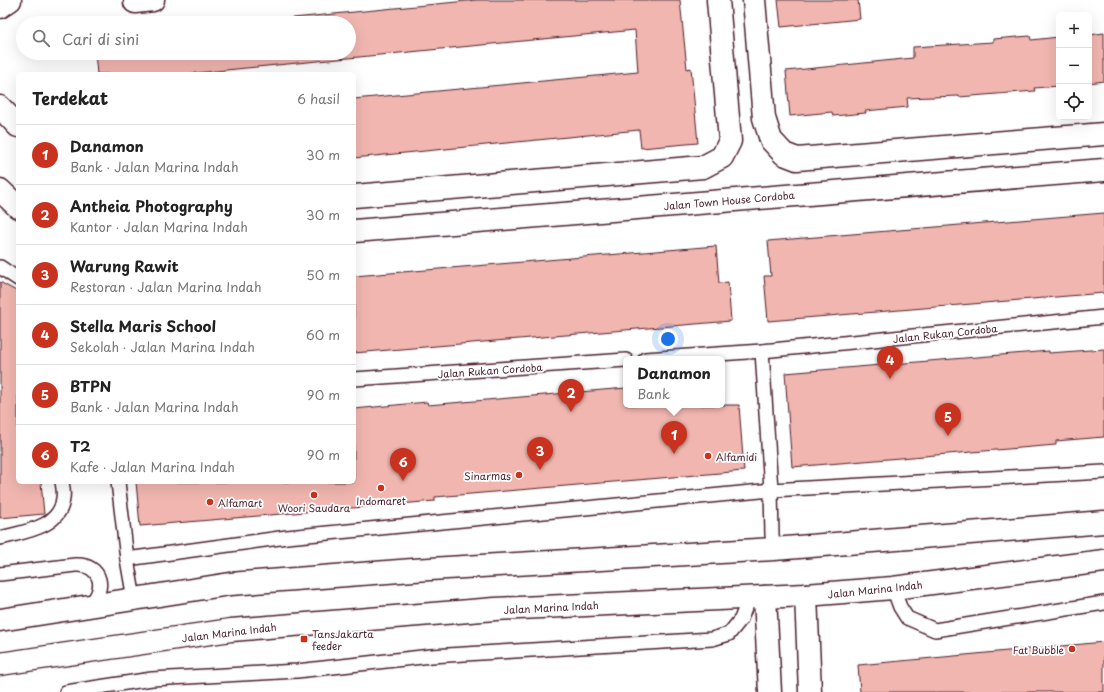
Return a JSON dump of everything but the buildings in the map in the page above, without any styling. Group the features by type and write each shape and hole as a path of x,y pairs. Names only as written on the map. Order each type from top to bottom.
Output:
{"main road":[{"path":"0,7 10,0"},
{"path":"356,196 703,168 722,157 730,141 718,0"},
{"path":"754,0 764,118 771,140 784,154 797,159 1104,134"},
{"path":"0,107 16,124"},
{"name":"Jalan Town House Cordoba","path":"356,231 1104,170"},
{"path":"0,190 16,205"},
{"path":"0,620 237,584 413,570 774,549 1104,522"},
{"name":"Jalan Marina Indah","path":"0,664 231,630 495,609 806,595 893,588 1104,561"},
{"path":"806,595 810,692"},
{"path":"757,598 770,692"}],"lane":[{"path":"0,267 16,278"},
{"name":"Jalan Rukan Cordoba","path":"689,356 762,351 1104,317"},
{"path":"762,351 774,549"},
{"name":"Jalan Rukan Cordoba","path":"356,379 623,360"},
{"path":"127,560 287,537 771,490 1104,472"},
{"path":"0,538 35,529 46,524 53,518 60,508 63,498 62,484"},
{"path":"118,484 127,560 134,600"},
{"path":"0,574 75,565 88,567 97,574 100,581 98,596 88,606"},
{"path":"893,588 900,606 907,618 935,630 1104,603"},
{"path":"66,692 152,679 297,671 431,656 712,639 729,634 757,598"}],"place":[{"name":"Stella Maris School","path":"890,379"},
{"name":"Antheia Photography","path":"571,412"},
{"name":"BTPN","path":"948,436"},
{"name":"Danamon","path":"674,454"},
{"name":"Alfamidi","path":"708,456"},
{"name":"Warung Rawit","path":"540,470"},
{"name":"Sinarmas","path":"519,475"},
{"name":"T2","path":"403,481"},
{"name":"Indomaret","path":"381,488"},
{"name":"Woori Saudara","path":"314,495"},
{"name":"Alfamart","path":"210,502"},
{"name":"TansJakarta feeder","path":"304,639"},
{"name":"Fat Bubble","path":"1072,649"}]}
